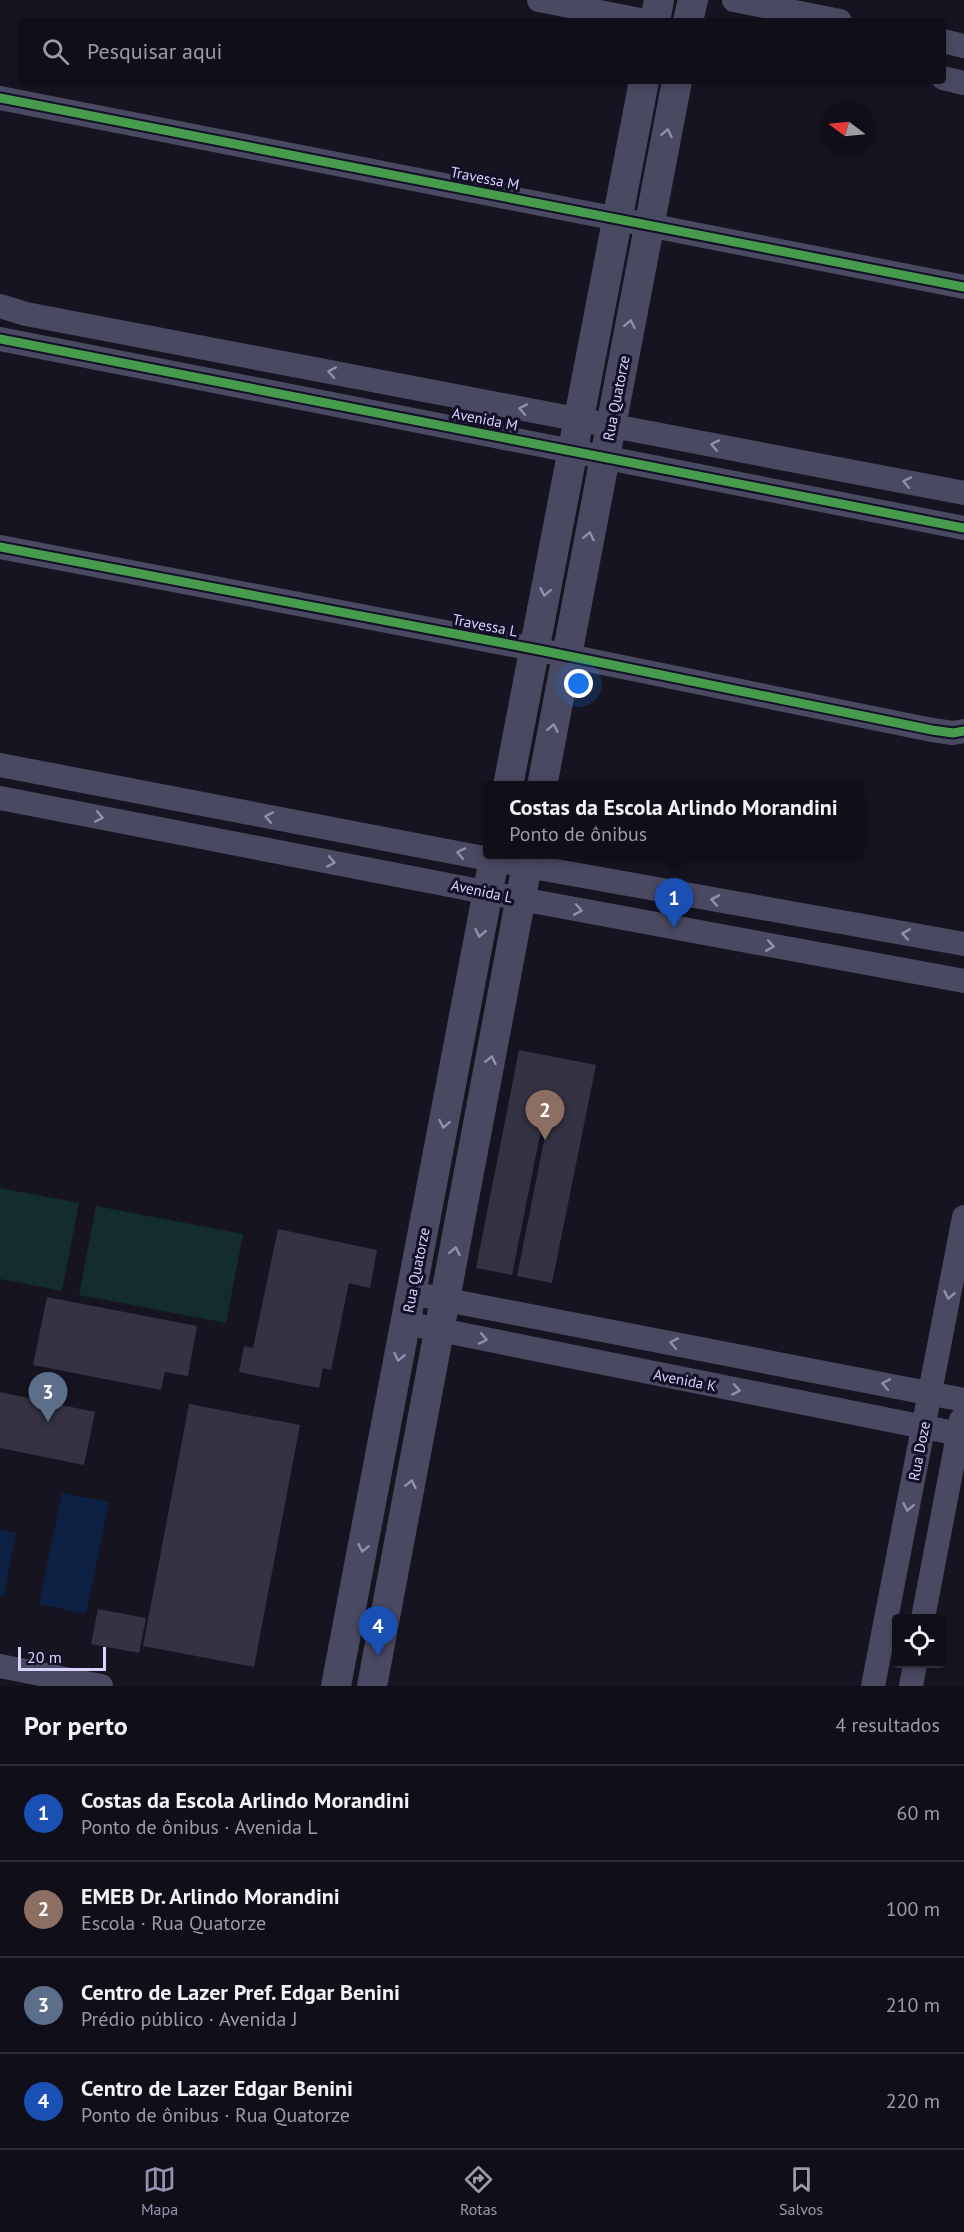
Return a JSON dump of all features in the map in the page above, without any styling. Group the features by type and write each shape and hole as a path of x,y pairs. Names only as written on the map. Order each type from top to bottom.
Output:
{"street":[{"path":"539,0 630,18"},
{"path":"656,18 659,0"},
{"path":"689,18 693,0"},
{"path":"734,0 825,18"},
{"path":"946,42 964,45"},
{"path":"946,79 964,82"},
{"path":"509,781 643,84"},
{"name":"Rua Quatorze","path":"543,781 676,84"},
{"name":"Travessa M","path":"0,98 964,287"},
{"name":"Avenida M","path":"1,308 964,493"},
{"name":"Avenida M","path":"0,339 964,528"},
{"name":"Travessa L","path":"0,547 534,649 932,730 964,731"},
{"path":"0,765 483,855"},
{"path":"71,812 75,779"},
{"name":"Avenida L","path":"0,798 521,899 964,981"},
{"name":"Rua Quatorze","path":"336,1686 495,859"},
{"path":"372,1686 528,860 964,944"},
{"name":"Rua Doze","path":"873,1686 964,1216"},
{"path":"411,1293 964,1400"},
{"name":"Avenida K","path":"405,1323 961,1435"},
{"path":"924,1614 961,1435 964,1406"},
{"path":"0,1666 101,1686"},
{"path":"910,1686 914,1668"}],"green space":[{"path":"0,1188 79,1203 62,1291 0,1279"},
{"path":"96,1206 243,1234 226,1323 79,1295"}],"water":[{"path":"62,1493 109,1502 86,1614 39,1604"},
{"path":"0,1530 16,1533 4,1595 0,1595"}],"building":[{"path":"519,1050 596,1065 552,1283 517,1276 546,1131 541,1130 512,1275 476,1268"},
{"path":"278,1229 377,1250 370,1288 349,1283 331,1370 323,1368 319,1388 239,1372 244,1346 253,1348"},
{"path":"47,1297 197,1326 188,1376 165,1372 161,1390 33,1365"},
{"path":"0,1392 95,1412 84,1465 0,1448"},
{"path":"189,1404 300,1425 254,1667 143,1646"},
{"path":"98,1609 146,1618 139,1653 91,1644"}],"cycle path":[{"path":"0,98 964,287"},
{"path":"0,339 964,528"},
{"path":"0,547 534,649 932,730 953,733 964,731"}],"place":[{"name":"Costas da Escola Arlindo Morandini","path":"674,928"},
{"name":"EMEB Dr. Arlindo Morandini","path":"545,1140"},
{"name":"Centro de Lazer Pref. Edgar Benini","path":"48,1422"},
{"name":"Centro de Lazer Edgar Benini","path":"378,1656"}]}
